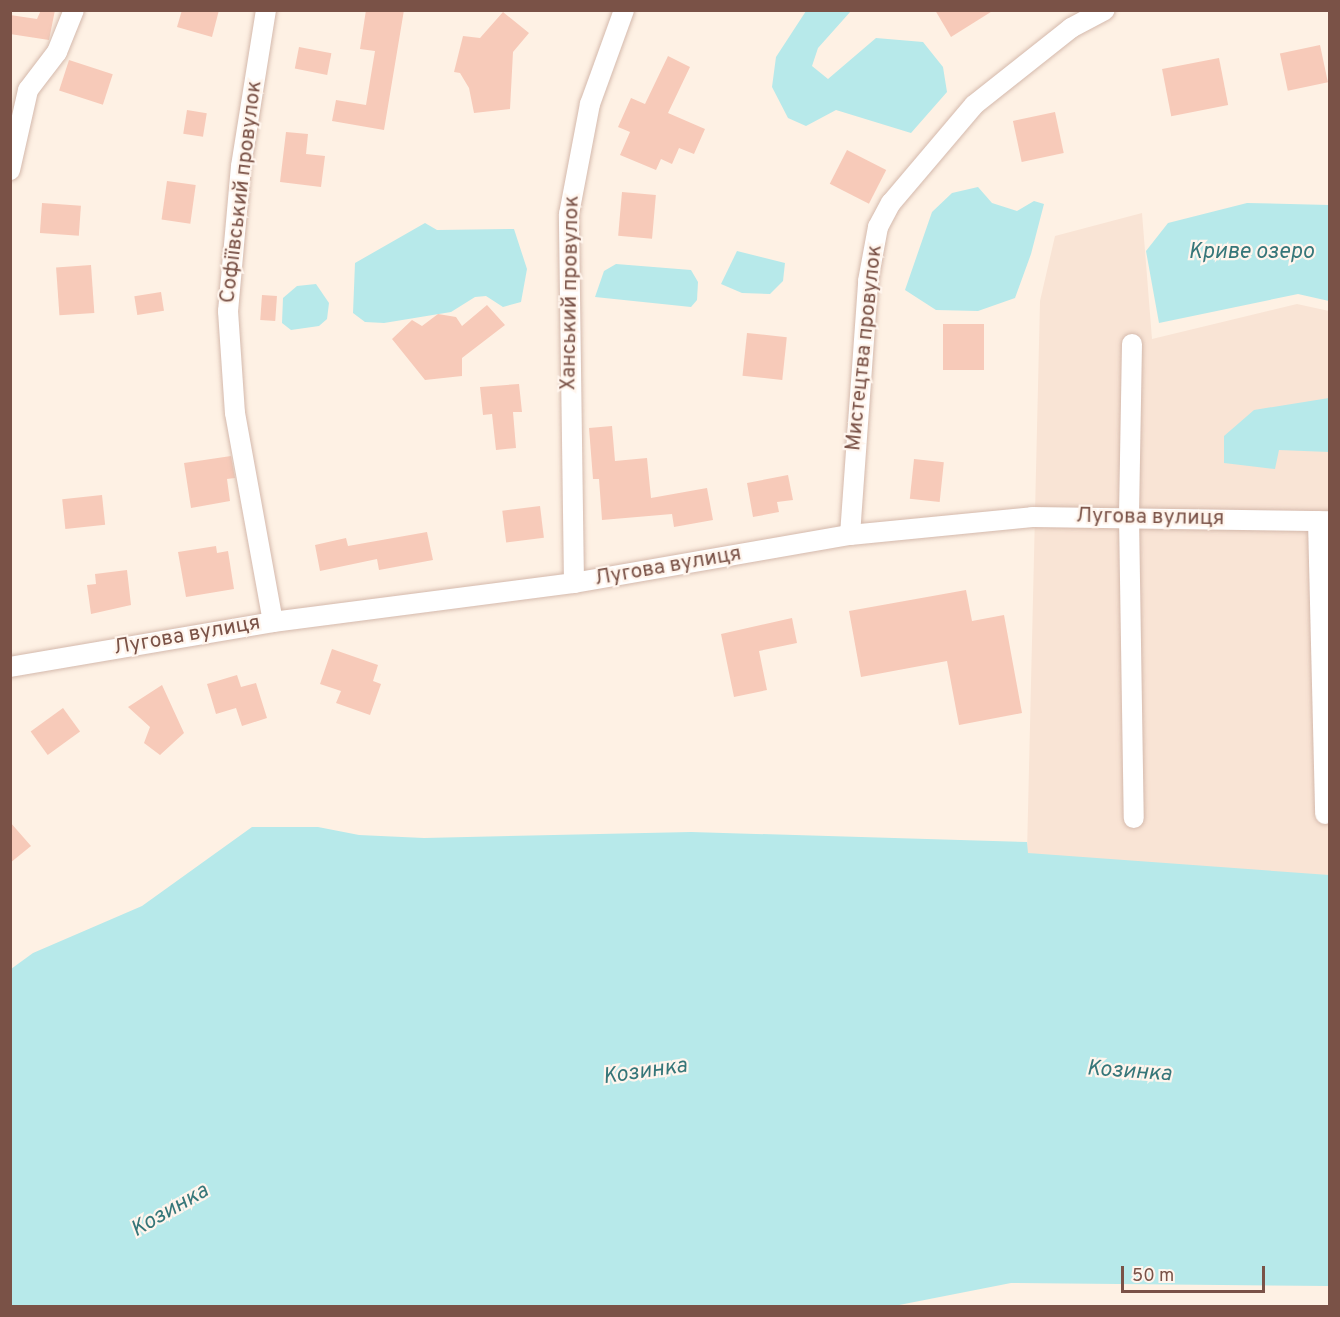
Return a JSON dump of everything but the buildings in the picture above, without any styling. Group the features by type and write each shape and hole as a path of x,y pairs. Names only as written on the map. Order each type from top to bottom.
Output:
{"street":[{"path":"10,170 28,90 57,52 74,10"},
{"name":"Софіївський провулок","path":"266,10 241,166 228,311 235,413 273,622"},
{"name":"Ханський провулок","path":"574,583 569,214 590,105 624,10"},
{"name":"Мистецтва провулок","path":"850,535 863,326 878,227 891,203 974,105 1071,28 1105,10"},
{"path":"1132,344 1129,516 1134,818"},
{"name":"Лугова вулиця","path":"10,667 273,622 574,583 850,535 1032,518 1129,516 1324,521"},
{"path":"1324,521 1325,814"}],"shaded area":[{"path":"1142,213 1152,339 1297,304 1329,311 1329,899 1027,853 1040,301 1055,236"}],"water":[{"path":"806,11 851,11 818,48 812,66 828,79 876,38 923,42 943,67 947,92 911,133 836,110 806,126 788,118 772,87 776,57"},
{"path":"978,187 992,203 1017,211 1034,201 1044,204 1031,254 1015,298 978,311 936,310 905,290 932,212 952,193"},
{"name":"Криве озеро","path":"1247,203 1329,205 1329,301 1298,294 1159,323 1146,251 1168,223"},
{"path":"425,223 437,230 514,229 527,269 521,302 503,307 486,296 475,297 451,312 384,323 365,322 353,313 355,263"},
{"path":"737,251 785,263 783,281 770,294 742,293 721,284"},
{"path":"616,264 691,270 698,282 697,300 691,307 595,297 604,271"},
{"path":"316,284 329,303 327,319 319,326 291,330 282,323 283,298 297,286"},
{"path":"1329,398 1329,452 1279,450 1275,469 1224,463 1224,436 1254,410"},
{"name":"Козинка","path":"252,827 318,827 359,835 424,838 691,832 1027,842 1028,853 1329,875 1329,1286 1011,1283 894,1306 11,1306 11,969 33,953 142,906"}]}
